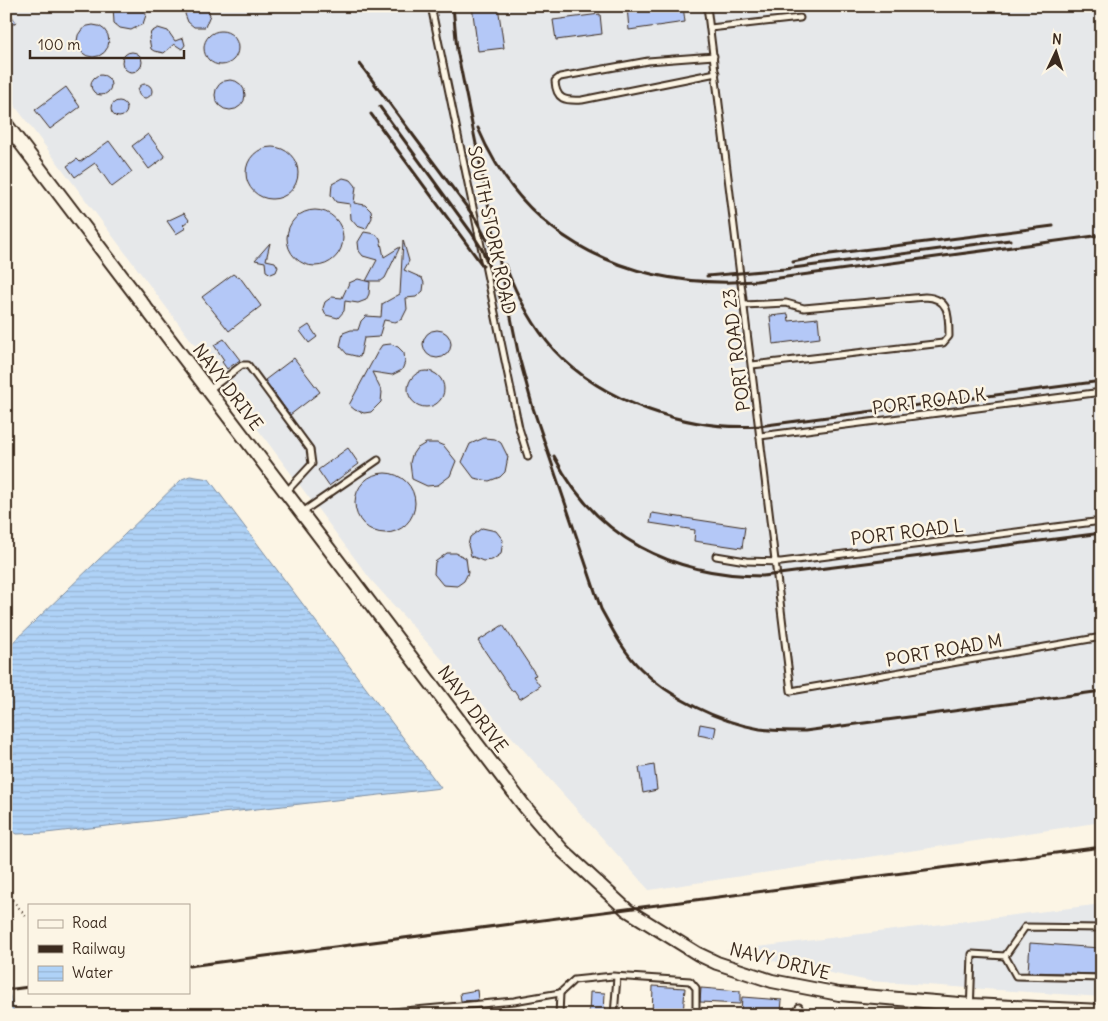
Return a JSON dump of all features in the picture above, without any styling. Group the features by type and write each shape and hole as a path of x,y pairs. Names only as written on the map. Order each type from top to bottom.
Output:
{"street":[{"name":"NAVY DRIVE","path":"6,124 530,814 563,851 627,910 698,954 717,963 772,980 839,994 971,1010 1102,1012"}],"lane":[{"name":"SOUTH STORK ROAD","path":"432,6 519,428 528,458"},
{"name":"PORT ROAD 23","path":"707,6 791,691"},
{"path":"710,28 800,18"},
{"path":"714,56 648,61 560,77 555,81 556,92 561,99 582,100 716,73"},
{"path":"744,305 786,303 804,308 924,297 937,298 944,303 949,325 949,336 943,343 752,365"},
{"path":"208,390 242,364 248,365 310,449 312,464 286,493"},
{"name":"PORT ROAD K","path":"760,436 1102,392"},
{"path":"301,513 378,460"},
{"name":"PORT ROAD L","path":"716,556 746,561 775,562 1102,521"},
{"name":"PORT ROAD M","path":"791,691 1102,637"},
{"path":"1005,956 1025,926 1102,928"},
{"path":"971,1010 972,954 1005,956"},
{"path":"1005,956 1016,976 1102,978"},
{"path":"614,1015 617,976"},
{"path":"392,1015 393,1012 514,1001 560,993 574,980 617,976 690,981 696,988 696,1015"},
{"path":"559,1015 560,993"},
{"path":"798,1015 799,1007"}],"path":[{"path":"6,892 28,919"}],"shaded area":[{"path":"6,6 1102,6 1102,822 649,890 371,580 6,94"},
{"path":"1102,904 1102,997 869,981 725,951"}],"water":[{"path":"190,476 209,479 441,788 46,833 17,834 6,827 6,649 182,479"},
{"path":"6,981 15,1015 6,1015"}],"building":[{"path":"113,6 144,6 146,15 143,24 131,30 120,28 114,23"},
{"path":"188,6 207,6 210,15 205,27 194,27 188,22 185,14"},
{"path":"472,6 498,6 504,48 478,51"},
{"path":"627,6 683,6 685,22 629,30"},
{"path":"6,8 16,22 6,29"},
{"path":"600,14 602,34 556,40 553,20"},
{"path":"93,25 105,29 109,41 105,53 93,57 81,53 77,41 81,29"},
{"path":"158,28 168,31 175,41 183,38 185,45 182,49 174,44 164,53 154,51 151,49 149,38 151,32"},
{"path":"221,31 233,36 238,48 233,60 221,65 209,60 204,48 209,36"},
{"path":"128,52 136,52 142,58 142,66 136,72 128,72 122,66 122,58"},
{"path":"101,75 108,78 111,85 108,92 101,95 94,92 91,85 94,78"},
{"path":"230,80 241,84 245,95 241,106 230,110 219,106 215,95 219,84"},
{"path":"142,84 148,84 152,91 148,98 142,98 138,94 138,88"},
{"path":"66,87 80,107 50,129 35,110"},
{"path":"119,101 127,109 119,117 111,109"},
{"path":"148,134 165,157 149,169 132,146"},
{"path":"109,141 132,172 112,187 95,163 75,177 67,166 77,159 80,162"},
{"path":"272,147 282,149 290,155 296,163 298,173 296,183 290,191 282,197 272,199 262,197 254,191 248,183 246,173 248,163 254,155 262,149"},
{"path":"343,178 351,180 356,186 354,203 365,205 371,211 372,218 366,229 357,226 351,219 350,204 336,202 331,195 332,184"},
{"path":"309,210 321,210 331,214 339,222 343,238 339,254 331,262 321,266 309,266 299,262 291,254 287,244 287,232 291,222 299,214"},
{"path":"184,213 189,220 183,225 186,228 176,234 167,221"},
{"path":"364,232 375,234 380,238 384,257 400,247 385,278 381,281 366,281 377,260 363,256 359,251 358,242"},
{"path":"403,240 409,261 404,270 422,278 424,283 423,291 416,297 406,298 407,309 402,319 395,322 384,320 379,337 364,338 360,357 347,354 340,346 343,333 358,330 361,321 366,316 381,317 382,304 400,294"},
{"path":"270,243 266,260 275,262 278,267 276,272 271,274 266,271 265,262 255,260"},
{"path":"233,274 237,277 239,276 261,306 229,331 202,297"},
{"path":"358,279 370,282 369,294 366,300 358,303 345,301 344,311 338,318 326,315 323,308 325,302 332,297 342,298 349,283"},
{"path":"788,314 789,321 818,318 820,338 773,344 770,316"},
{"path":"309,325 317,337 309,343 300,331"},
{"path":"437,330 447,334 451,344 447,354 437,358 427,354 423,344 427,334"},
{"path":"224,339 240,360 227,369 222,362 224,360 214,345"},
{"path":"391,344 398,347 404,353 405,362 402,370 392,375 372,372 382,392 381,402 371,412 364,413 355,410 349,405 378,351 382,345"},
{"path":"294,358 320,392 290,415 265,380"},
{"path":"426,371 433,372 439,376 443,382 443,396 439,402 433,406 426,407 419,406 413,402 409,396 408,389 409,382 413,376 419,372"},
{"path":"484,438 495,439 501,443 508,457 505,472 500,477 489,481 474,478 462,462 470,444"},
{"path":"426,443 437,443 444,446 456,461 450,476 438,485 427,486 412,479 410,463 412,455 416,449"},
{"path":"348,448 359,464 329,486 318,470"},
{"path":"385,473 401,478 406,482 410,487 415,503 410,519 406,524 401,528 385,533 369,528 364,524 360,519 355,503 360,487 364,482 369,478"},
{"path":"652,513 745,527 742,548 694,541 695,530 650,523"},
{"path":"482,528 496,531 503,540 501,554 492,560 483,561 471,556 468,545 470,537"},
{"path":"447,553 456,553 466,558 468,573 464,581 457,586 443,585 434,574 435,562"},
{"path":"503,625 536,675 533,676 540,686 520,699 514,690 512,691 478,641"},
{"path":"700,724 716,727 714,738 698,735"},
{"path":"654,765 657,790 643,793 639,768"},
{"path":"1030,943 1100,948 1098,974 1028,972"},
{"path":"653,986 685,988 683,1015 652,1015"},
{"path":"701,988 740,991 740,1004 700,1002"},
{"path":"477,990 478,1000 461,1001 460,993"},
{"path":"590,992 605,993 604,1015 589,1015"},
{"path":"742,997 782,1000 781,1013 741,1011"}],"railway":[{"path":"453,6 457,50 519,357 533,408 601,609 635,663 666,690 712,715 744,726 777,731 805,731 1102,691"},
{"path":"360,64 475,218 493,251"},
{"path":"380,107 482,249 503,305"},
{"path":"371,114 483,266"},
{"path":"478,128 499,168 525,202 555,230 590,251 627,267 668,277 711,282 756,281 1102,235"},
{"path":"793,262 830,254 1053,226"},
{"path":"707,276 785,269 1010,240"},
{"path":"505,265 520,299 539,331 554,350 574,369 622,399 649,410 704,424 759,426 1102,381"},
{"path":"554,456 571,485 592,510 615,530 640,547 668,560 698,569 730,574 763,576 1102,533"},
{"path":"190,966 1102,847"},
{"path":"6,990 28,987"}]}
